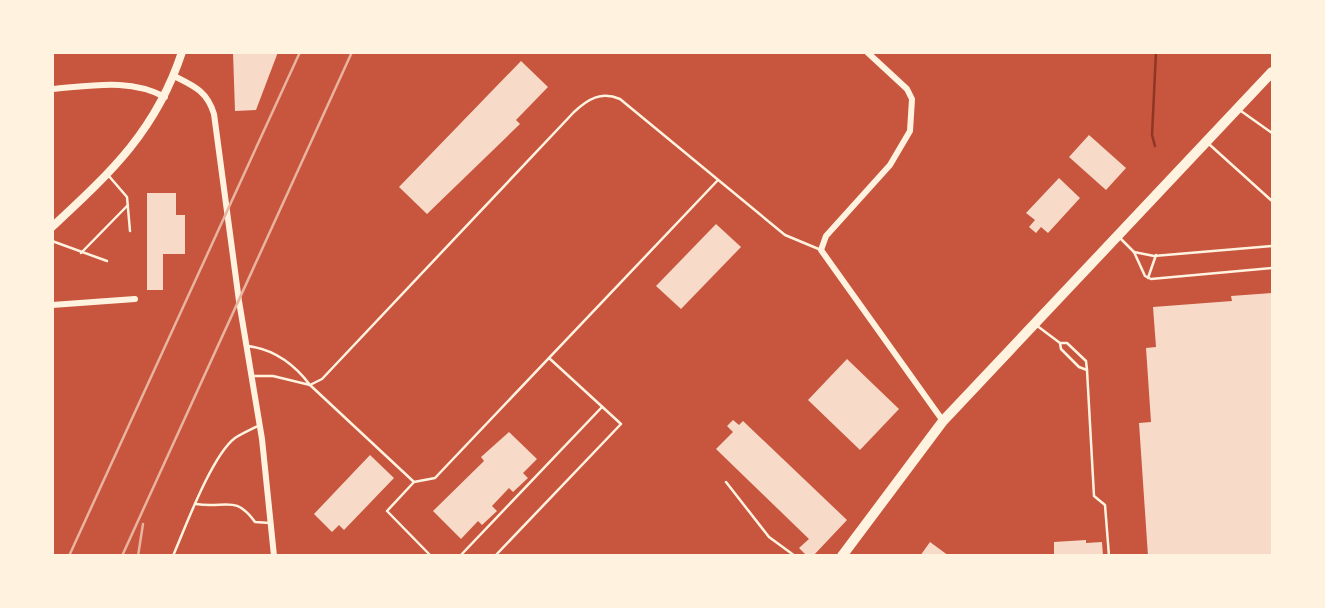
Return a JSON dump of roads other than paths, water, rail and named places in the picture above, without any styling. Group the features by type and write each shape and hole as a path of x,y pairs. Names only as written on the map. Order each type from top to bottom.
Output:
{"main road":[{"path":"52,227 108,175 138,140 166,97 182,52"},
{"path":"842,555 943,421 1272,72"}],"street":[{"path":"867,52 907,89 912,99 910,131 890,165 826,236 821,250 943,421"},
{"path":"174,76 201,90 209,98 214,114 246,346 260,425 274,555"},
{"path":"52,89 127,84 146,88 166,97"},
{"path":"52,305 135,299"}],"lane":[{"path":"251,376 273,376 310,385 322,379 574,112 594,97 612,95 620,99 785,235 800,244 821,250"},
{"path":"1236,108 1272,133"},
{"path":"1205,141 1272,201"},
{"path":"108,175 127,197 130,231"},
{"path":"431,555 387,511 414,482 435,478 718,180"},
{"path":"80,253 128,205"},
{"path":"1116,235 1134,252 1156,256 1272,246"},
{"path":"52,241 107,261"},
{"path":"1134,252 1134,259 1148,278"},
{"path":"1148,278 1156,256"},
{"path":"1148,278 1272,268"},
{"path":"1033,323 1060,343 1067,343 1086,361 1094,496 1105,505 1110,555"},
{"path":"1060,343 1061,349 1087,370"},
{"path":"246,346 274,352 300,372 310,385 414,482"},
{"path":"495,555 621,424 549,358"},
{"path":"460,555 602,407"},
{"path":"173,555 196,504 227,447 235,438 260,425"},
{"path":"726,482 769,537 795,555"},
{"path":"196,504 239,505 247,510 255,522 270,523"}],"waterway":[{"path":"1155,146 1152,135 1156,52"}],"railway":[{"path":"69,556 300,52"},
{"path":"122,556 352,52"},
{"path":"138,556 143,524"}]}
